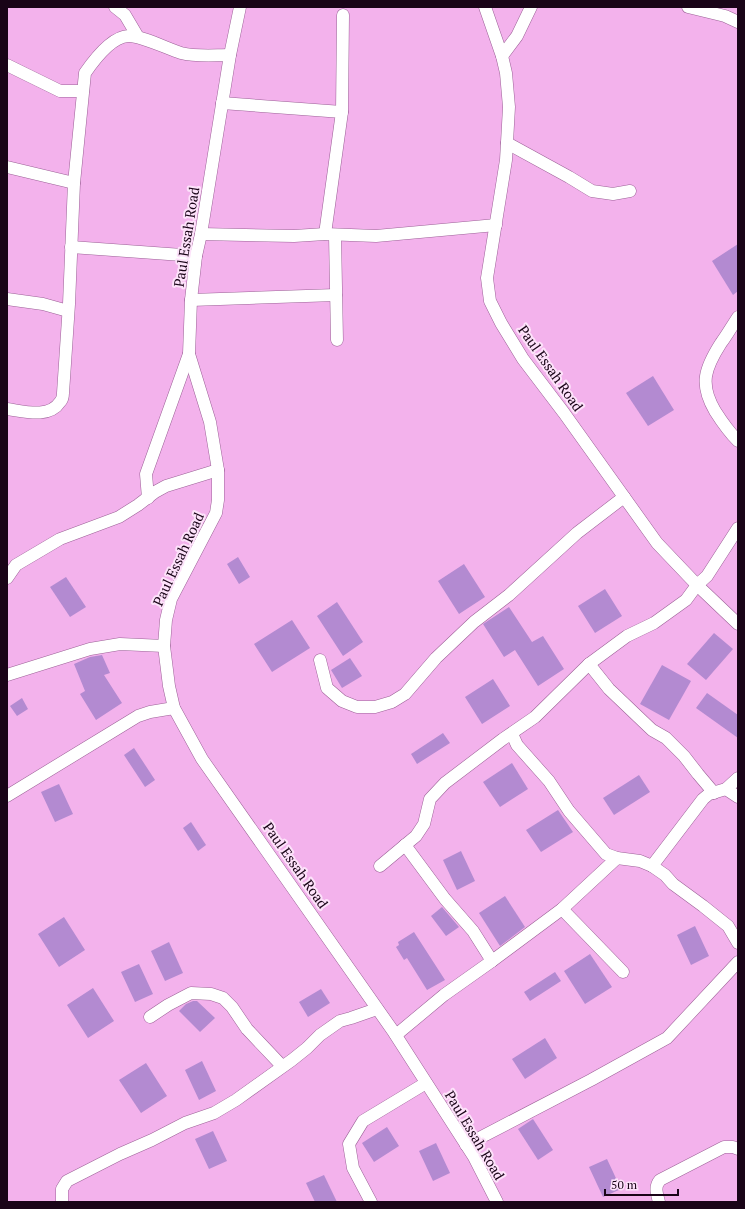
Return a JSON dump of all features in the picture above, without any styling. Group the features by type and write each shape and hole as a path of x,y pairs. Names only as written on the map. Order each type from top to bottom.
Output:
{"street":[{"path":"116,7 125,15 138,37"},
{"name":"Paul Essah Road","path":"240,7 230,55 201,234 196,256 191,300 189,354 210,422 218,470 218,500 216,513 172,600 166,620 164,646 169,686 174,708 202,759 396,1035 474,1157 497,1202"},
{"name":"Paul Essah Road","path":"485,7 502,56 506,73 509,108 507,143 487,278 490,301 501,323 523,359 564,413 657,543 697,585 738,624"},
{"path":"502,56 517,36 532,7"},
{"path":"688,7 725,16 738,22"},
{"path":"337,340 336,295 330,234 342,112 343,15"},
{"path":"7,409 41,413 52,410 60,402 63,393 74,182 85,74 95,59 115,41 128,36 138,37 182,53 199,55 230,55"},
{"path":"7,65 60,91 84,91"},
{"path":"222,103 342,112"},
{"path":"507,143 592,191 613,194 630,191"},
{"path":"7,167 74,182"},
{"path":"201,234 294,236 330,234 376,236 496,225"},
{"path":"71,247 196,256"},
{"path":"191,300 336,295"},
{"path":"7,299 43,304 68,311"},
{"path":"738,317 711,359 705,382 707,394 721,421 738,441"},
{"path":"148,498 146,474 189,354"},
{"path":"7,578 16,565 60,539 126,514 155,492 166,486 218,470"},
{"path":"320,660 327,688 342,701 357,706 374,707 392,702 405,694 436,658 474,622 509,595 577,533 624,497"},
{"path":"380,866 416,836 421,830 424,824 430,799 445,783 535,717 589,664 628,636 672,611 686,600 697,585 708,576 738,528"},
{"path":"7,675 90,649 120,644 164,646"},
{"path":"589,664 609,688 652,730 666,738 684,756 698,774 720,791 738,797"},
{"path":"7,796 138,716 150,712 174,708"},
{"path":"512,734 517,745 549,781 569,811 606,854 617,858 640,861 652,866 728,926 738,943"},
{"path":"652,866 694,810 709,794 720,791 738,778"},
{"path":"405,845 445,899 478,939 492,961"},
{"path":"396,1035 444,995 562,909 617,858"},
{"path":"562,909 623,972"},
{"path":"466,1145 591,1080 667,1038 738,962"},
{"path":"150,1017 168,1004 191,993 211,994 223,998 247,1029 282,1066"},
{"path":"62,1202 62,1189 67,1181 120,1154 185,1124 214,1113 236,1100 307,1048 320,1035 340,1021 377,1009"},
{"path":"371,1202 353,1168 349,1144 363,1121 426,1082"},
{"path":"659,1202 656,1184 660,1180 724,1147 733,1147 738,1149"}],"building":[{"path":"738,244 738,291 733,295 712,261"},
{"path":"653,376 674,410 648,426 626,393"},
{"path":"238,557 250,577 239,584 227,564"},
{"path":"464,564 485,597 459,614 438,581"},
{"path":"66,577 86,607 70,617 50,587"},
{"path":"605,589 622,616 595,633 578,606"},
{"path":"337,602 363,642 343,656 317,616"},
{"path":"509,607 532,642 543,636 564,669 538,686 515,650 504,657 483,624"},
{"path":"292,620 310,648 272,672 254,644"},
{"path":"714,633 733,649 706,680 687,664"},
{"path":"102,655 110,673 104,675 122,703 96,720 80,694 85,691 74,664 90,657"},
{"path":"350,658 362,676 342,688 331,670"},
{"path":"662,665 691,681 669,720 640,704"},
{"path":"493,679 510,706 482,724 465,697"},
{"path":"707,693 738,715 738,738 696,708"},
{"path":"22,698 28,709 17,716 10,706"},
{"path":"443,733 450,743 417,764 411,754"},
{"path":"134,748 155,780 145,787 124,755"},
{"path":"512,763 528,789 500,807 483,782"},
{"path":"639,775 650,792 614,815 603,798"},
{"path":"59,784 73,814 55,822 41,792"},
{"path":"558,810 573,832 541,852 526,830"},
{"path":"191,822 206,845 198,851 183,828"},
{"path":"461,851 475,881 457,890 443,860"},
{"path":"505,896 525,927 500,946 479,913"},
{"path":"442,907 459,927 446,936 431,916"},
{"path":"64,917 85,950 59,967 38,934"},
{"path":"695,926 709,956 691,965 677,935"},
{"path":"414,932 445,980 427,990 407,958 404,960 396,947 399,945 398,942"},
{"path":"169,942 183,973 165,981 151,951"},
{"path":"590,954 612,987 585,1004 564,971"},
{"path":"139,964 153,994 135,1002 121,972"},
{"path":"555,972 561,981 530,1001 524,992"},
{"path":"93,988 114,1021 88,1038 67,1005"},
{"path":"321,989 330,1003 308,1017 299,1002"},
{"path":"197,1001 215,1018 200,1032 179,1011 186,1004"},
{"path":"545,1038 557,1058 525,1079 512,1059"},
{"path":"202,1061 216,1091 199,1100 185,1070"},
{"path":"146,1063 167,1096 141,1113 119,1080"},
{"path":"533,1119 553,1150 538,1160 518,1129"},
{"path":"387,1127 399,1146 374,1162 362,1143"},
{"path":"213,1131 227,1161 209,1169 195,1139"},
{"path":"436,1143 450,1173 433,1181 419,1151"},
{"path":"607,1159 621,1189 603,1197 589,1167"},
{"path":"324,1175 337,1202 315,1202 306,1183"}]}
